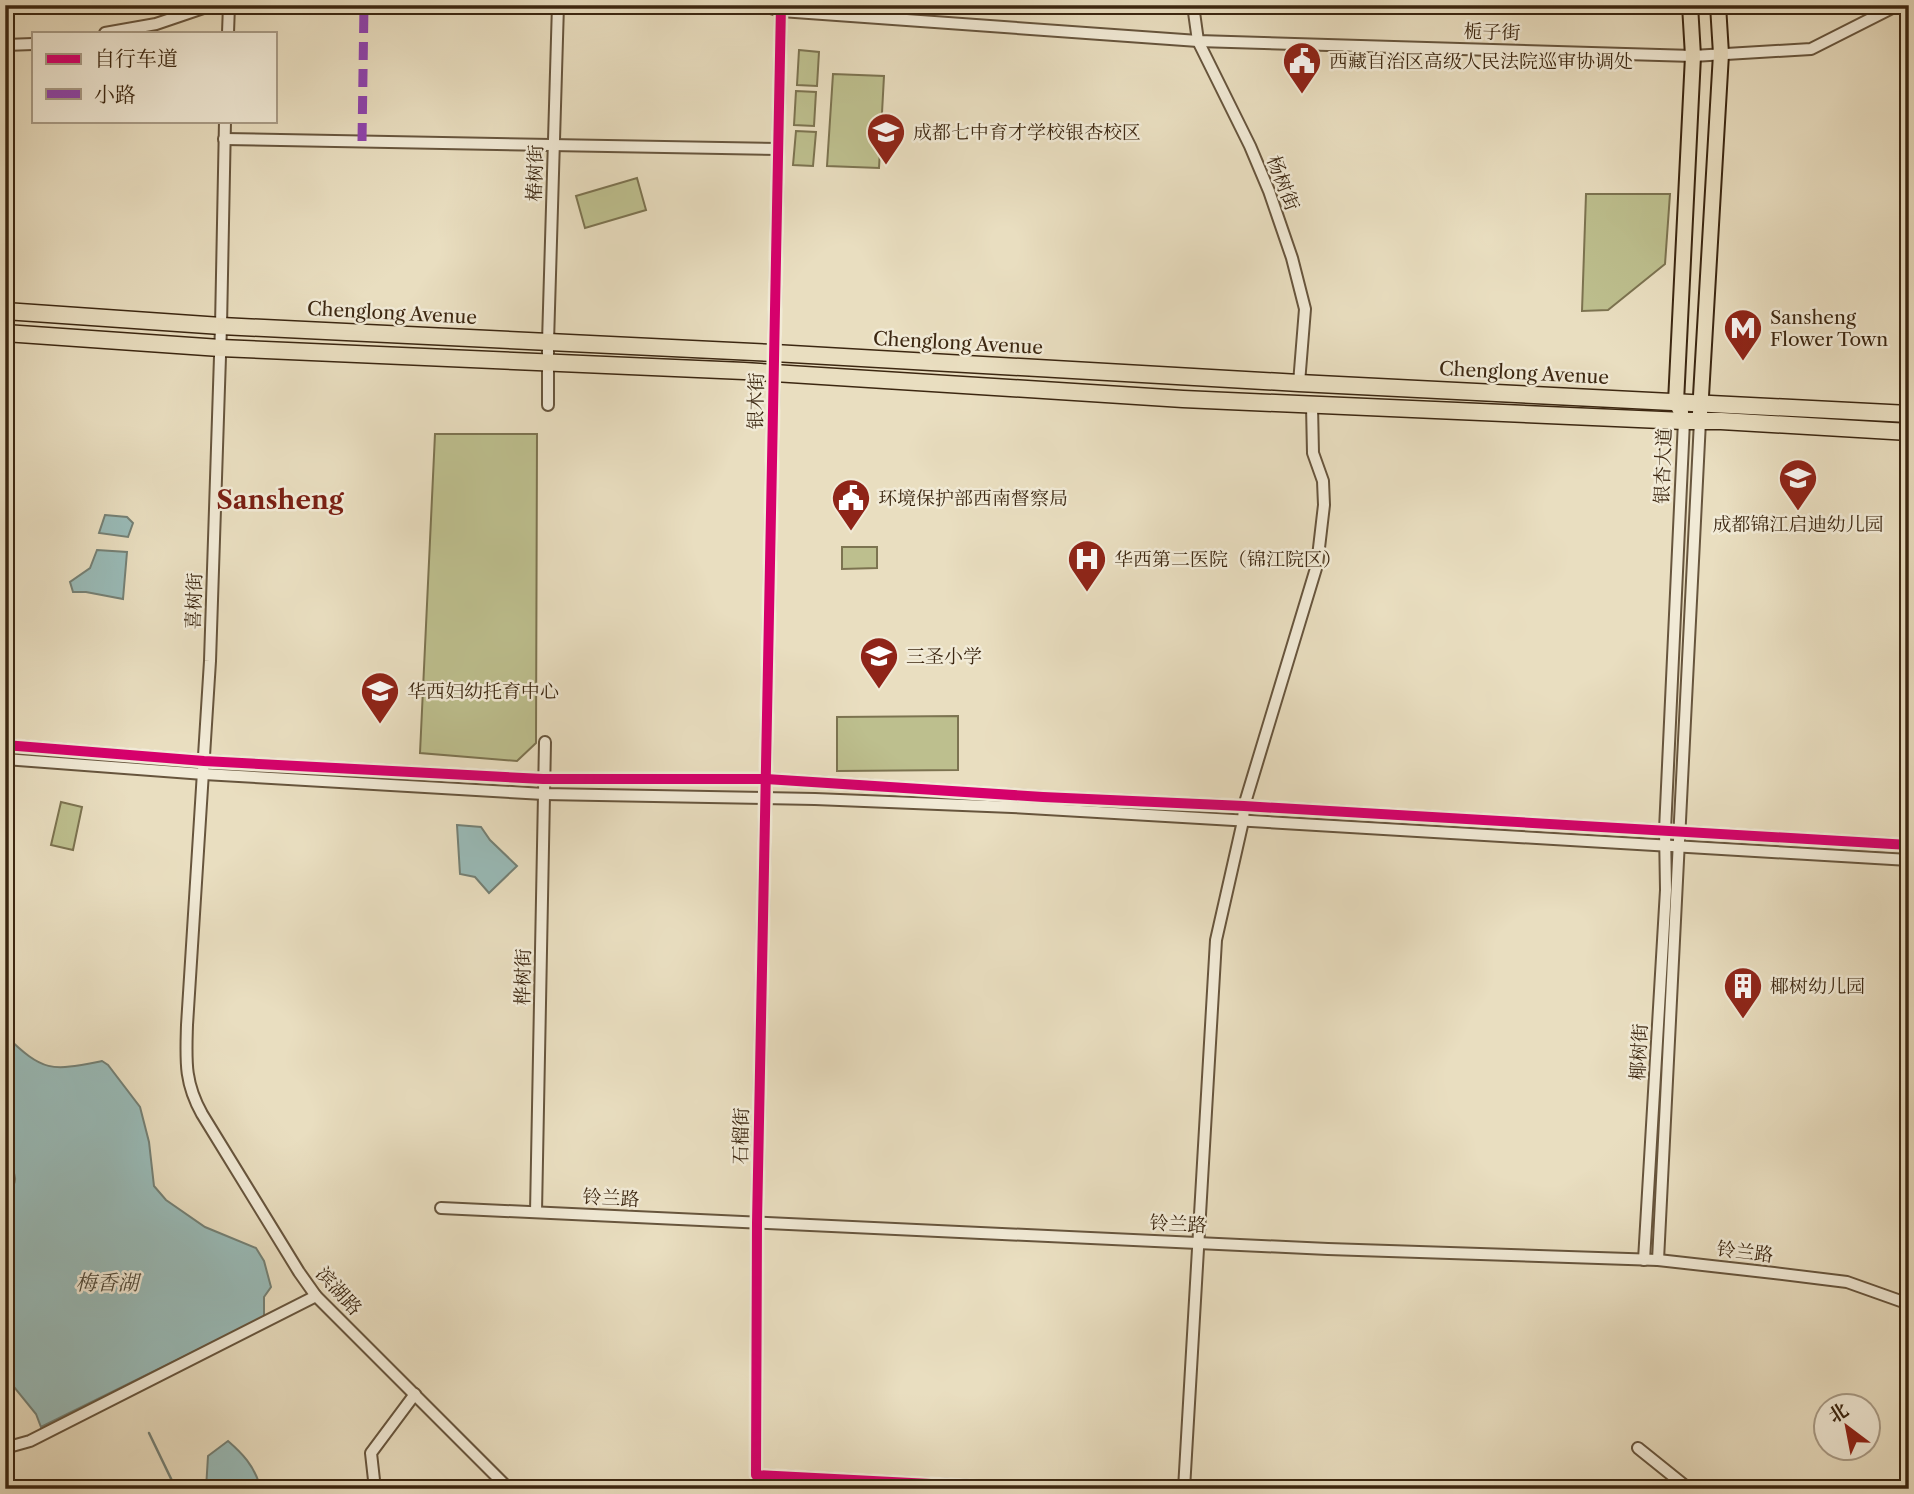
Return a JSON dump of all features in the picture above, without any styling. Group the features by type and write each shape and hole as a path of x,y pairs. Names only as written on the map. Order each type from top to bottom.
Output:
{"highway":[{"name":"Chenglong Avenue","path":"5,311 221,326 1909,414"},
{"path":"5,333 220,348 774,373 1312,405 1909,432"}],"main road":[{"name":"银杏大道","path":"1690,5 1693,56 1676,402 1692,421 1701,402 1721,54 1718,5"}],"street":[{"path":"111,32 156,24 212,5"},
{"path":"228,32 229,5"},
{"name":"椿树街","path":"548,342 558,5"},
{"name":"栀子街","path":"760,5 1198,41 1693,56 1811,50 1898,5"},
{"name":"杨树街","path":"1193,5 1198,41 1250,146 1292,258 1305,309 1298,383"},
{"name":"银木街","path":"765,798 781,8"},
{"path":"5,45 32,44"},
{"name":"喜树街","path":"188,1082 187,1025 211,648 225,122"},
{"path":"224,139 778,149"},
{"path":"548,342 548,405"},
{"path":"1184,1489 1216,940 1244,806 1317,565 1324,505 1323,481 1313,453 1312,405"},
{"name":"银杏大道","path":"1665,845 1692,421"},
{"name":"银杏大道","path":"1679,846 1692,421"},
{"name":"桦树街","path":"536,1212 545,742"},
{"path":"5,745 204,761 543,779 766,779 1909,845"},
{"path":"5,759 544,794 765,798 999,807 1909,860"},
{"name":"石榴街","path":"765,798 757,1223 756,1475 927,1486"},
{"name":"椰树街","path":"1644,1260 1666,890 1665,845"},
{"name":"椰树街","path":"1658,1260 1679,846"},
{"name":"滨湖路","path":"188,1082 202,1114 316,1296 509,1489"},
{"name":"铃兰路","path":"441,1208 1198,1243 1658,1260 1847,1282 1909,1304"},
{"path":"5,1448 30,1441 316,1296"},
{"path":"375,1489 371,1453 415,1394"},
{"path":"1638,1448 1689,1489"},
{"path":"927,1486 1026,1489"}],"green space":[{"path":"799,50 819,52 817,86 797,85"},
{"path":"833,74 884,76 879,168 827,166"},
{"path":"796,91 816,92 814,126 794,125"},
{"path":"796,131 816,132 813,166 793,165"},
{"path":"637,178 646,210 585,228 576,196"},
{"path":"1586,194 1670,194 1665,264 1608,310 1582,311"},
{"path":"435,434 537,434 536,743 517,761 420,753"},
{"path":"842,547 877,547 877,568 842,569"},
{"path":"958,716 958,770 837,771 837,717"},
{"path":"61,802 82,807 73,850 51,845"},
{"path":"5,1162 13,1171 15,1179 5,1196"}],"water":[{"path":"105,515 127,517 133,523 128,537 99,533"},
{"path":"97,550 127,552 123,599 73,592 70,582 90,568"},
{"path":"457,825 481,827 490,840 517,866 489,893 475,877 460,874"},
{"name":"梅香湖","path":"5,1035 29,1056 49,1066 102,1061 108,1065 140,1107 149,1142 154,1186 166,1200 205,1227 256,1248 264,1261 271,1287 264,1297 264,1317 41,1427 36,1414 5,1376 5,1196 14,1183 15,1175 5,1162"},
{"path":"228,1441 251,1465 259,1483 257,1489 206,1489 208,1456"}],"waterway":[{"path":"149,1433 176,1489"}],"marked path":[{"path":"362,141 364,5"}],"cycle path":[{"path":"781,5 757,1223 756,1475 1026,1489"},
{"path":"5,745 204,761 543,779 766,779 1909,845"}],"place":[{"name":"西藏自治区高级人民法院巡审协调处","path":"1302,95"},
{"name":"成都七中育才学校银杏校区","path":"886,166"},
{"name":"Sansheng Flower Town","path":"1743,362"},
{"name":"成都锦江启迪幼儿园","path":"1798,512"},
{"name":"环境保护部西南督察局","path":"851,532"},
{"name":"华西第二医院（锦江院区）","path":"1087,593"},
{"name":"三圣小学","path":"879,690"},
{"name":"华西妇幼托育中心","path":"380,725"},
{"name":"椰树幼儿园","path":"1743,1020"}],"district":[{"name":"Sansheng","path":"280,500"}]}
